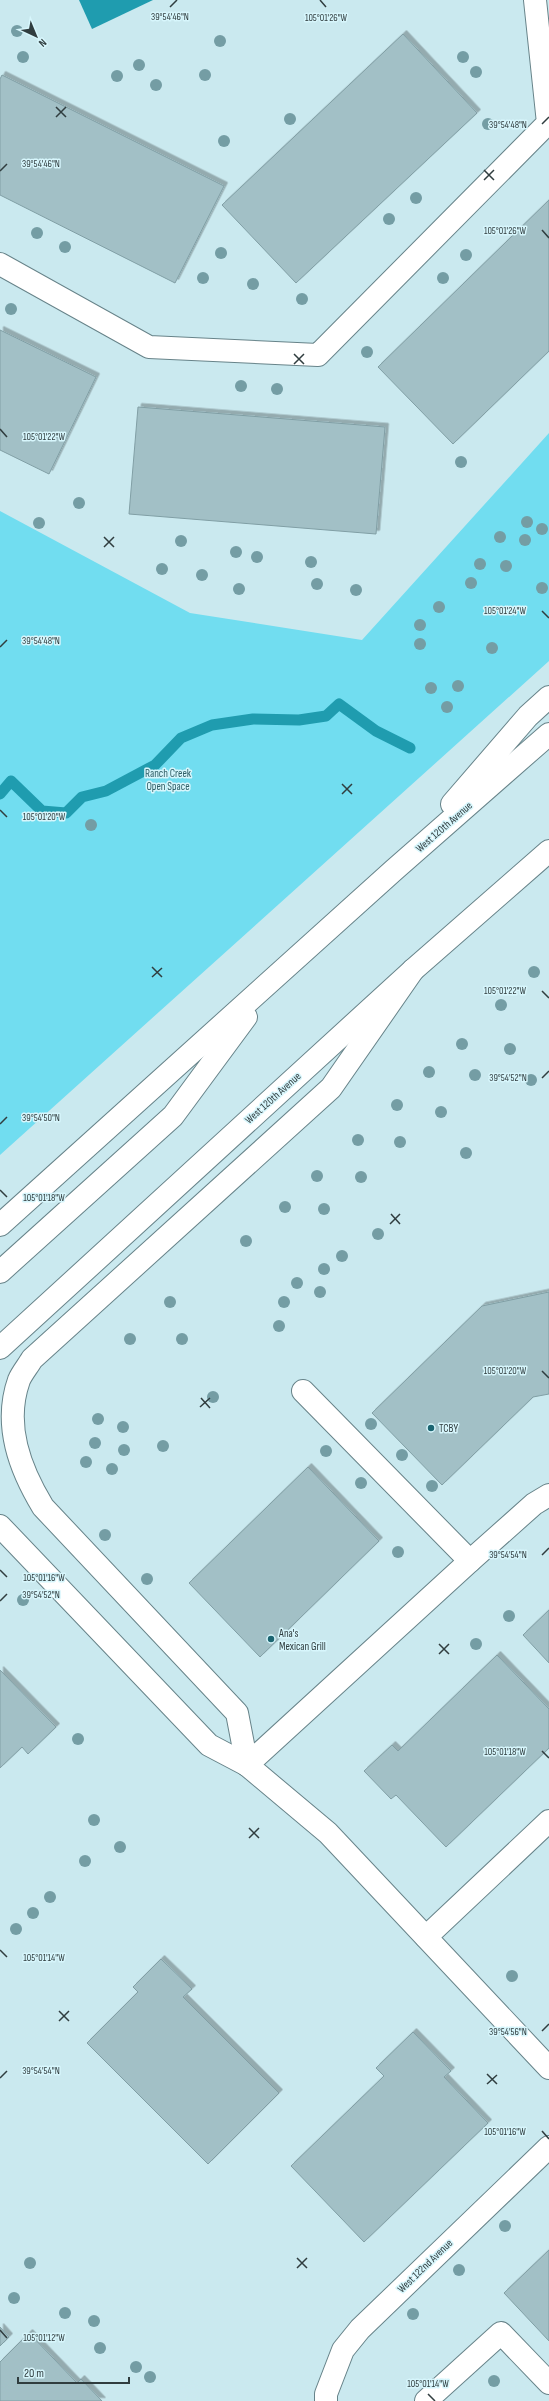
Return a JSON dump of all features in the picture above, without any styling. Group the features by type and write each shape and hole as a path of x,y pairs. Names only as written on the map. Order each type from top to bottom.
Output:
{"main road":[{"path":"0,264 149,347 318,355 548,123 535,0"},
{"path":"394,870 528,716 549,697"},
{"name":"West 120th Avenue","path":"0,1225 394,870 549,734"},
{"name":"West 120th Avenue","path":"0,1348 413,970 549,851"},
{"path":"247,1765 237,1713 43,1507 27,1481 20,1460 12,1430 13,1406 19,1379 32,1359 331,1088 413,970"},
{"path":"0,1272 173,1116 274,979"},
{"path":"303,1391 470,1560"},
{"path":"247,1765 470,1560 534,1504 549,1495"},
{"path":"0,1526 209,1745 247,1765 328,1833 549,2068"},
{"path":"426,1938 549,1821"},
{"name":"West 122nd Avenue","path":"326,2401 326,2394 343,2350 360,2329 549,2147"},
{"path":"426,2401 501,2334 549,2383"}],"green space":[{"name":"Ranch Creek Open Space","path":"549,433 549,661 0,1155 0,511 190,613 362,640"}],"shaded area":[{"path":"79,0 153,0 92,29"}],"building":[{"path":"403,34 477,113 296,283 222,205"},
{"path":"2,75 224,186 175,283 0,195 0,79"},
{"path":"549,200 549,351 453,444 378,367"},
{"path":"0,330 96,377 49,474 0,450"},
{"path":"138,407 385,427 376,534 129,514"},
{"path":"549,1292 549,1394 533,1397 442,1485 372,1413 482,1306"},
{"path":"308,1467 379,1541 260,1657 189,1583"},
{"path":"549,1610 549,1663 523,1635"},
{"path":"497,1655 549,1709 549,1748 446,1847 396,1795 391,1799 364,1771 392,1745 398,1751"},
{"path":"0,1670 56,1727 28,1754 22,1747 0,1768"},
{"path":"161,1959 192,1989 183,1997 279,2093 208,2164 87,2043 138,1992 133,1987"},
{"path":"413,2032 451,2071 444,2077 488,2123 364,2242 291,2166 384,2076 376,2068"},
{"path":"549,2250 549,2341 504,2293"},
{"path":"0,2327 9,2337 0,2346"},
{"path":"29,2333 77,2383 81,2379 102,2401 0,2401 0,2362"}],"waterway":[{"path":"0,794 11,781 42,811 66,813 82,797 106,791 155,765 181,738 212,725 253,719 299,720 326,716 339,704 376,731 410,748"}],"place":[{"name":"TCBY","path":"431,1428"},
{"name":"Ana's Mexican Grill","path":"271,1639"}]}
